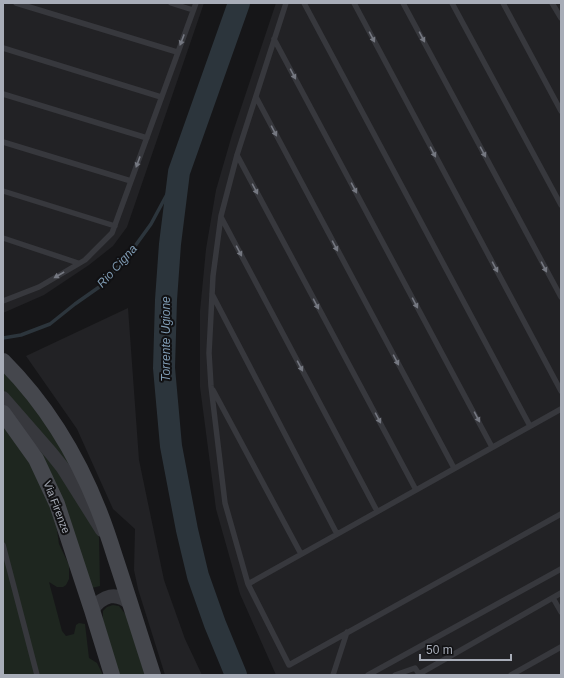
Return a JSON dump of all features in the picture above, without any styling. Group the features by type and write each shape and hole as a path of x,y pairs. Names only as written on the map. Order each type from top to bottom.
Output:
{"main road":[{"name":"Via Firenze","path":"3,361 22,381 49,415 72,452 93,496 131,604 152,675"},
{"name":"Via Firenze","path":"3,413 36,459 50,488 62,518 112,675"}],"street":[{"name":"Via Firenze","path":"3,398 63,468 109,540"},
{"path":"92,610 100,601 113,596 120,596 131,604"}],"lane":[{"path":"16,3 177,52"},
{"path":"171,3 193,10"},
{"path":"3,301 39,287 85,260 112,233 196,3"},
{"path":"286,3 237,155 221,216 212,293 209,353 211,386 225,502 248,584 289,665 561,514"},
{"path":"304,3 530,426"},
{"path":"354,3 561,391"},
{"path":"403,3 561,297"},
{"path":"452,3 561,205"},
{"path":"503,3 561,111"},
{"path":"552,3 561,18"},
{"path":"274,39 492,447"},
{"path":"3,48 161,97"},
{"path":"3,94 147,138"},
{"path":"256,97 454,468"},
{"path":"3,142 131,181"},
{"path":"237,155 416,490"},
{"path":"3,191 115,226"},
{"path":"221,216 377,511"},
{"path":"3,238 78,263"},
{"path":"212,293 337,534"},
{"path":"211,386 301,554"},
{"path":"248,584 561,409"},
{"path":"3,545 38,675"},
{"path":"368,675 561,569"},
{"path":"395,675 415,668 419,674 561,593"},
{"path":"553,598 561,612"},
{"path":"332,675 347,632"},
{"path":"511,675 561,647"}],"shaded area":[{"path":"3,3 204,3 127,227 113,246 89,265 44,295 3,313"},
{"path":"276,3 561,3 561,675 276,675 240,594 216,509 200,387 200,311 206,249 216,190 232,135"},
{"path":"128,308 139,460 164,580 185,639 202,675 165,675 138,589 134,570 135,529 113,509 77,429 26,356"},
{"path":"3,367 31,400 70,459 70,469 18,406 3,391"},
{"path":"3,421 39,473 55,516 59,544 69,565 69,579 66,585 63,587 57,587 49,582 62,631 66,636 74,634 76,625 79,623 85,624 89,658 97,663 103,675 3,675"},
{"path":"40,449 43,449 81,506 99,537 100,586 92,588 41,458"},
{"path":"113,605 119,606 126,615 145,675 119,675 103,620 103,611 107,607"}],"waterway":[{"name":"Torrente Ugione","path":"236,675 215,624 198,576 187,530 171,446 164,368 166,300 170,244 179,172 239,3"},
{"name":"Rio Cigna","path":"3,338 21,335 50,324 102,285 130,253 151,224 179,172"}]}
